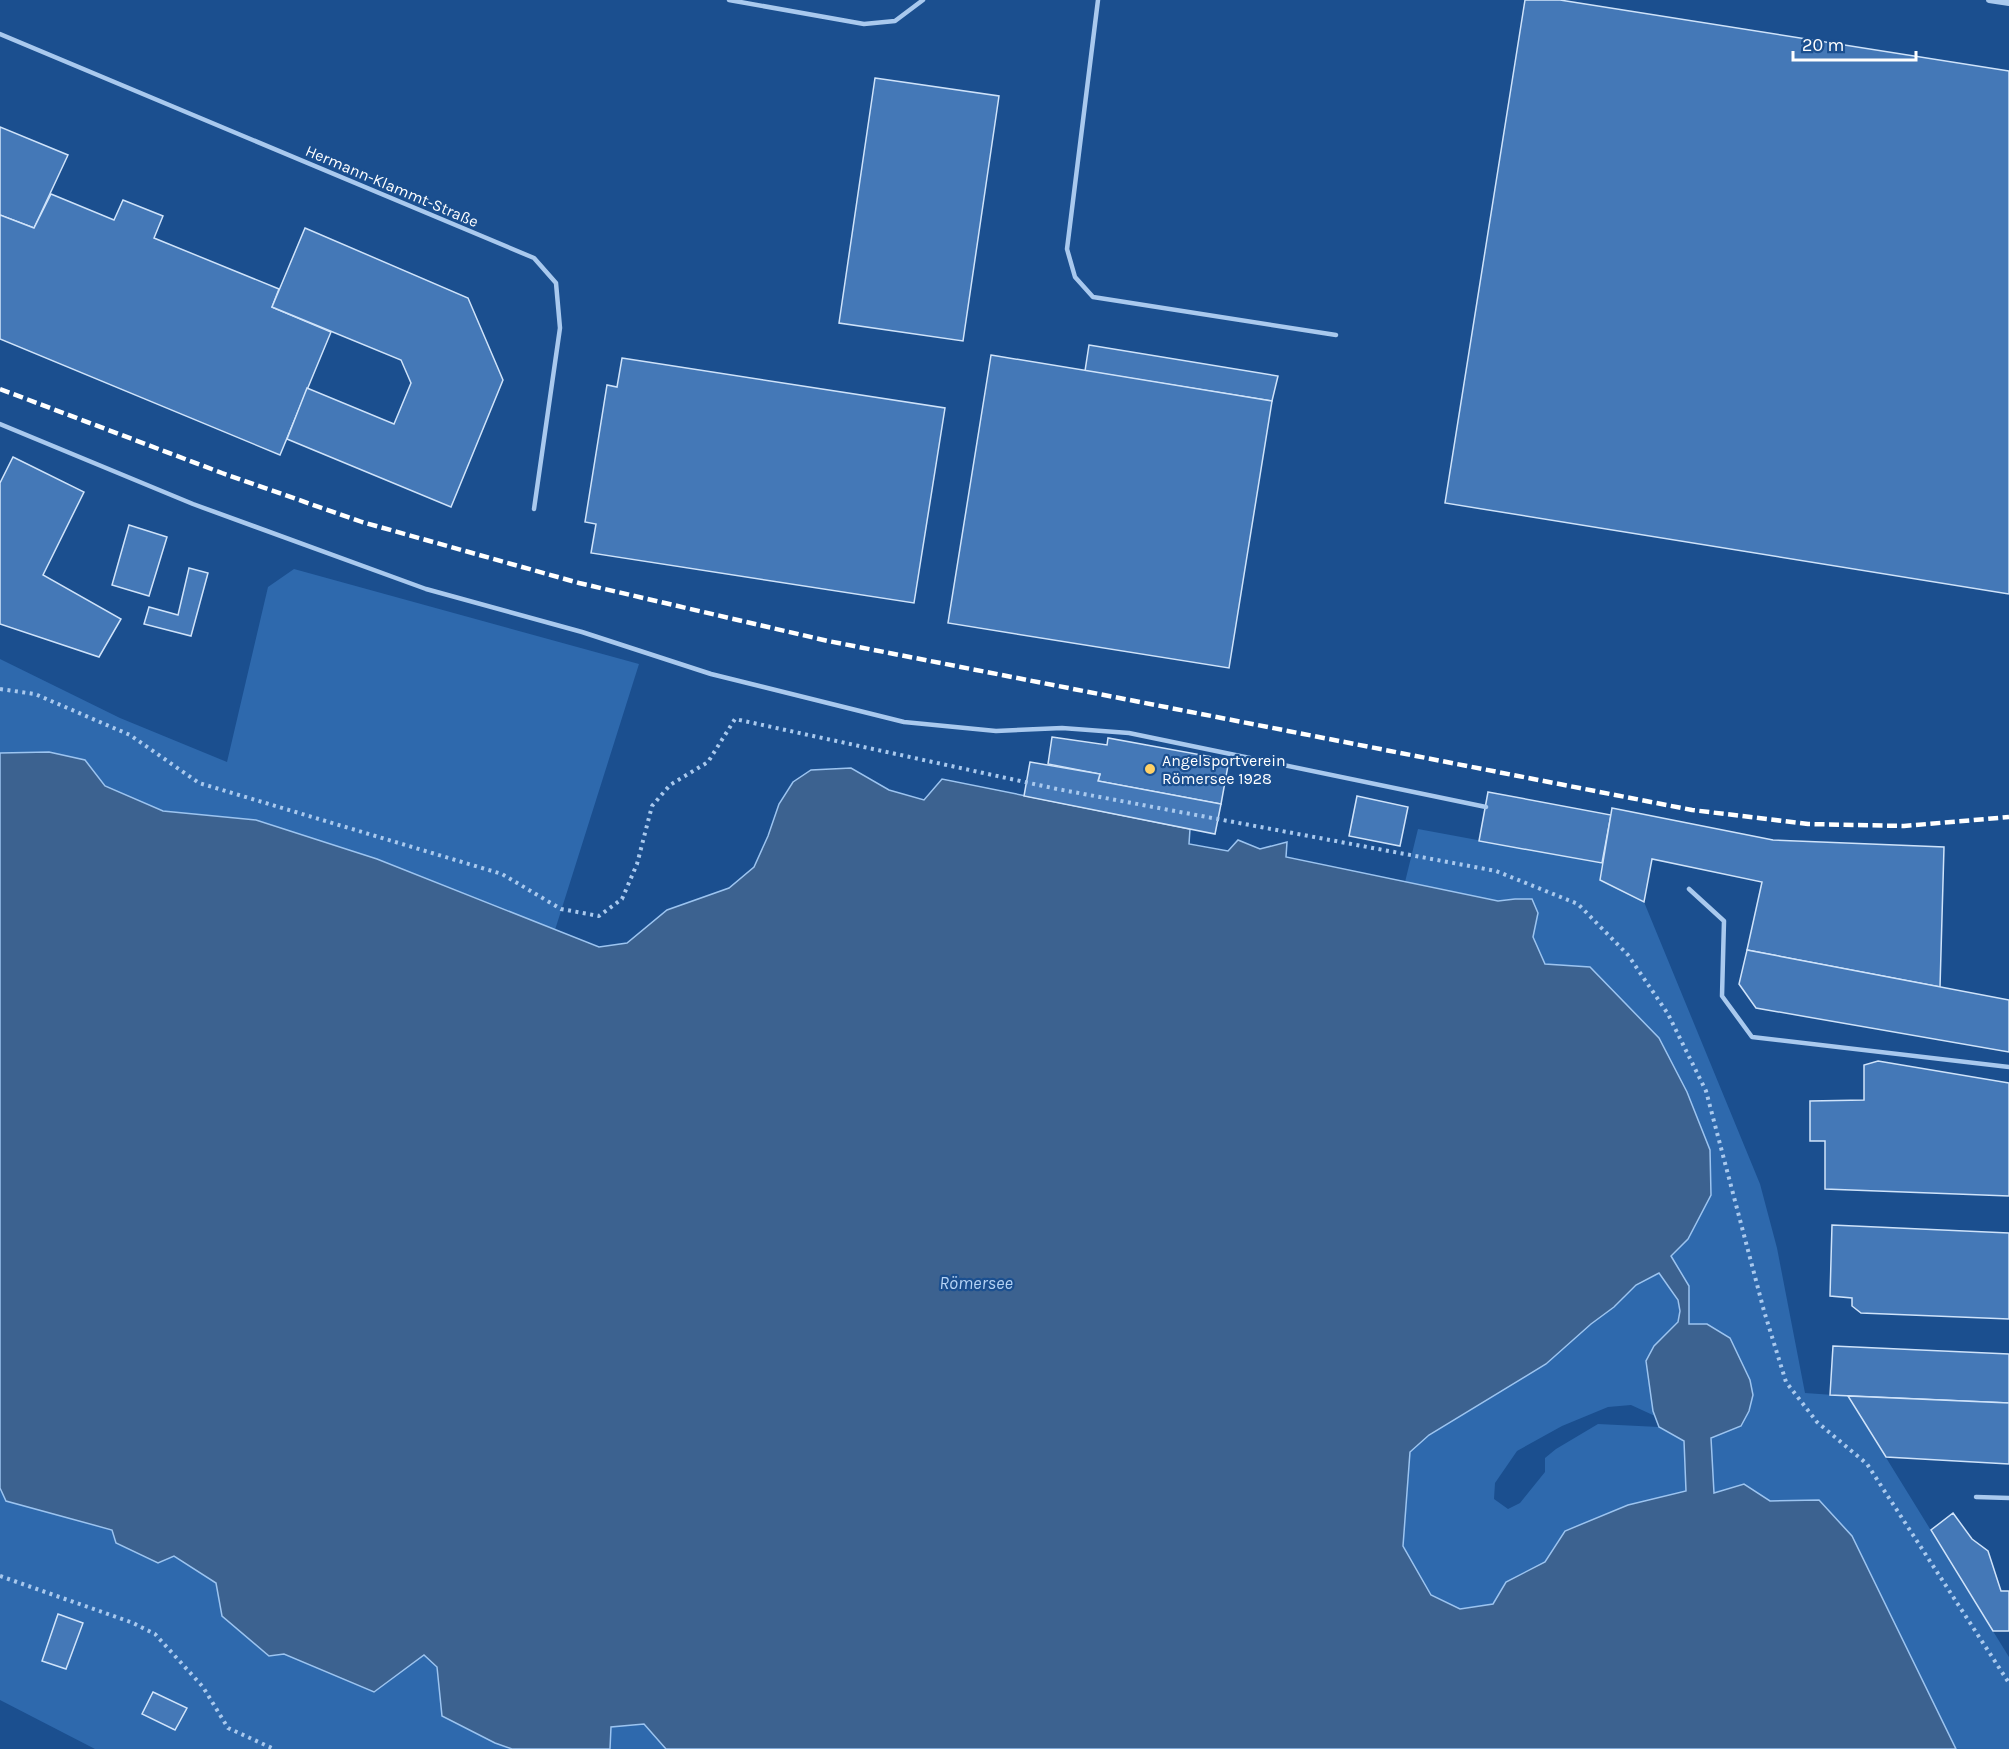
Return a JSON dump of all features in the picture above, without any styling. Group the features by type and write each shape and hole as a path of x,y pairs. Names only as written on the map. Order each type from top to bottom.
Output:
{"street":[{"path":"1989,0 2009,3"}],"lane":[{"path":"729,0 864,24 895,21 923,0"},
{"path":"1098,0 1067,249 1075,277 1093,297 1336,335"},
{"name":"Hermann-Klammt-Straße","path":"0,34 534,258 556,284 560,328 534,509"},
{"path":"0,424 193,504 426,589 582,633 711,674 904,722 996,731 1062,729 1129,733 1485,807"},
{"path":"1689,889 1724,921 1722,996 1752,1037 2009,1067"},
{"path":"1976,1497 2009,1498"}],"path":[{"path":"0,688 35,694 130,735 199,783 502,874 561,909 599,916 622,899 637,864 652,806 670,785 708,762 735,719 1057,789 1496,871 1578,904 1628,955 1668,1014 1706,1091 1764,1311 1786,1382 1817,1422 1867,1464 2009,1683"},
{"path":"0,1576 133,1623 155,1634 203,1687 228,1728 274,1749"}],"shaded area":[{"path":"294,569 639,664 555,930 377,859 256,820 163,811 105,786 85,760 49,752 0,753 0,659 120,718 227,762 268,587"},
{"path":"1418,829 1602,863 1600,880 1644,902 1760,1184 1777,1248 1805,1393 1848,1396 2009,1657 2009,1749 1956,1749 1852,1536 1819,1500 1770,1501 1744,1484 1714,1494 1711,1438 1741,1426 1689,1324 1689,1286 1671,1256 1688,1239 1711,1195 1710,1150 1687,1092 1590,967 1545,965 1533,937 1538,913 1515,899 1498,901 1405,882"},
{"path":"1659,1273 1678,1302 1680,1314 1674,1328 1654,1346 1653,1411 1655,1416 1631,1405 1608,1407 1562,1426 1517,1451 1495,1483 1494,1499 1508,1509 1520,1503 1545,1472 1545,1458 1598,1424 1659,1427 1684,1441 1686,1491 1628,1505 1565,1531 1545,1562 1506,1582 1493,1604 1460,1609 1431,1595 1403,1546 1410,1452 1429,1435 1614,1307 1636,1285"},
{"path":"0,1488 6,1501 112,1530 158,1563 174,1556 216,1583 222,1616 269,1656 284,1654 374,1692 424,1655 437,1667 442,1716 495,1743 512,1749 95,1749 0,1700"},
{"path":"644,1724 666,1749 610,1749 610,1727"}],"water":[{"name":"Römersee","path":"49,752 85,760 105,786 163,811 256,820 377,859 599,947 627,943 667,910 729,888 754,867 779,804 793,782 811,770 851,768 889,790 924,800 942,779 1190,829 1189,844 1228,851 1238,840 1260,849 1287,842 1286,857 1498,901 1532,899 1538,913 1533,937 1545,964 1590,967 1659,1038 1687,1092 1710,1150 1711,1195 1688,1239 1671,1256 1689,1286 1689,1324 1707,1324 1730,1338 1750,1380 1753,1395 1749,1411 1741,1426 1711,1438 1714,1493 1744,1484 1770,1501 1819,1500 1852,1536 1956,1749 666,1749 644,1724 611,1727 610,1749 512,1749 495,1743 442,1716 437,1667 424,1655 374,1692 284,1654 269,1656 222,1616 216,1583 174,1556 158,1563 116,1543 112,1530 6,1501 0,1488 0,753","holes":["1659,1273 1678,1300 1680,1311 1678,1322 1654,1346 1646,1361 1653,1411 1659,1427 1684,1441 1686,1491 1628,1505 1565,1531 1545,1562 1506,1582 1493,1604 1460,1609 1431,1595 1403,1546 1410,1452 1429,1435 1546,1364 1614,1307 1636,1285"]}],"building":[{"path":"1525,0 1560,0 2009,71 2009,594 1445,503"},
{"path":"875,78 999,96 963,341 839,323"},
{"path":"0,127 68,155 34,228 0,215"},
{"path":"51,194 114,220 123,200 163,216 154,238 279,289 272,307 331,332 280,455 0,339 0,215 34,228"},
{"path":"305,228 468,298 503,380 451,507 287,439 307,388 394,424 411,383 401,360 272,307"},
{"path":"1089,345 1278,376 1272,401 1085,371"},
{"path":"991,355 1272,401 1229,668 948,623"},
{"path":"622,358 945,408 914,603 591,553 596,524 585,522 607,385 617,387"},
{"path":"13,457 84,492 43,575 121,619 99,657 0,624 0,483"},
{"path":"129,525 167,537 149,596 112,585"},
{"path":"189,568 208,573 191,636 144,624 149,607 178,615"},
{"name":"Angelsportverein Römersee 1928","path":"1052,737 1107,745 1108,738 1229,760 1221,804 1098,781 1100,774 1048,764"},
{"path":"1030,762 1100,774 1098,781 1221,804 1215,834 1024,796"},
{"path":"1488,792 1611,815 1602,863 1479,841"},
{"path":"1357,796 1408,807 1400,846 1349,836"},
{"path":"1612,808 1773,840 1944,847 1940,987 1747,950 1762,882 1652,859 1644,902 1600,880"},
{"path":"1747,950 2009,1000 2009,1052 1756,1008 1739,984"},
{"path":"1878,1061 2009,1083 2009,1196 1825,1189 1825,1141 1810,1141 1810,1101 1864,1100 1864,1065"},
{"path":"1832,1225 2009,1233 2009,1319 1861,1313 1852,1306 1852,1298 1830,1296"},
{"path":"1833,1346 2009,1354 2009,1403 1830,1395"},
{"path":"1848,1396 2009,1403 2009,1464 1886,1457"},
{"path":"1953,1513 1972,1539 1988,1551 2001,1591 2009,1591 2009,1631 1993,1631 1931,1530"},
{"path":"58,1614 83,1623 66,1669 42,1661"},
{"path":"153,1692 187,1708 175,1730 142,1714"}],"railway":[{"path":"0,389 222,473 362,522 579,583 828,641 1692,810 1808,824 1904,826 2009,817"}],"place":[{"name":"Angelsportverein Römersee 1928","path":"1150,769"}]}
